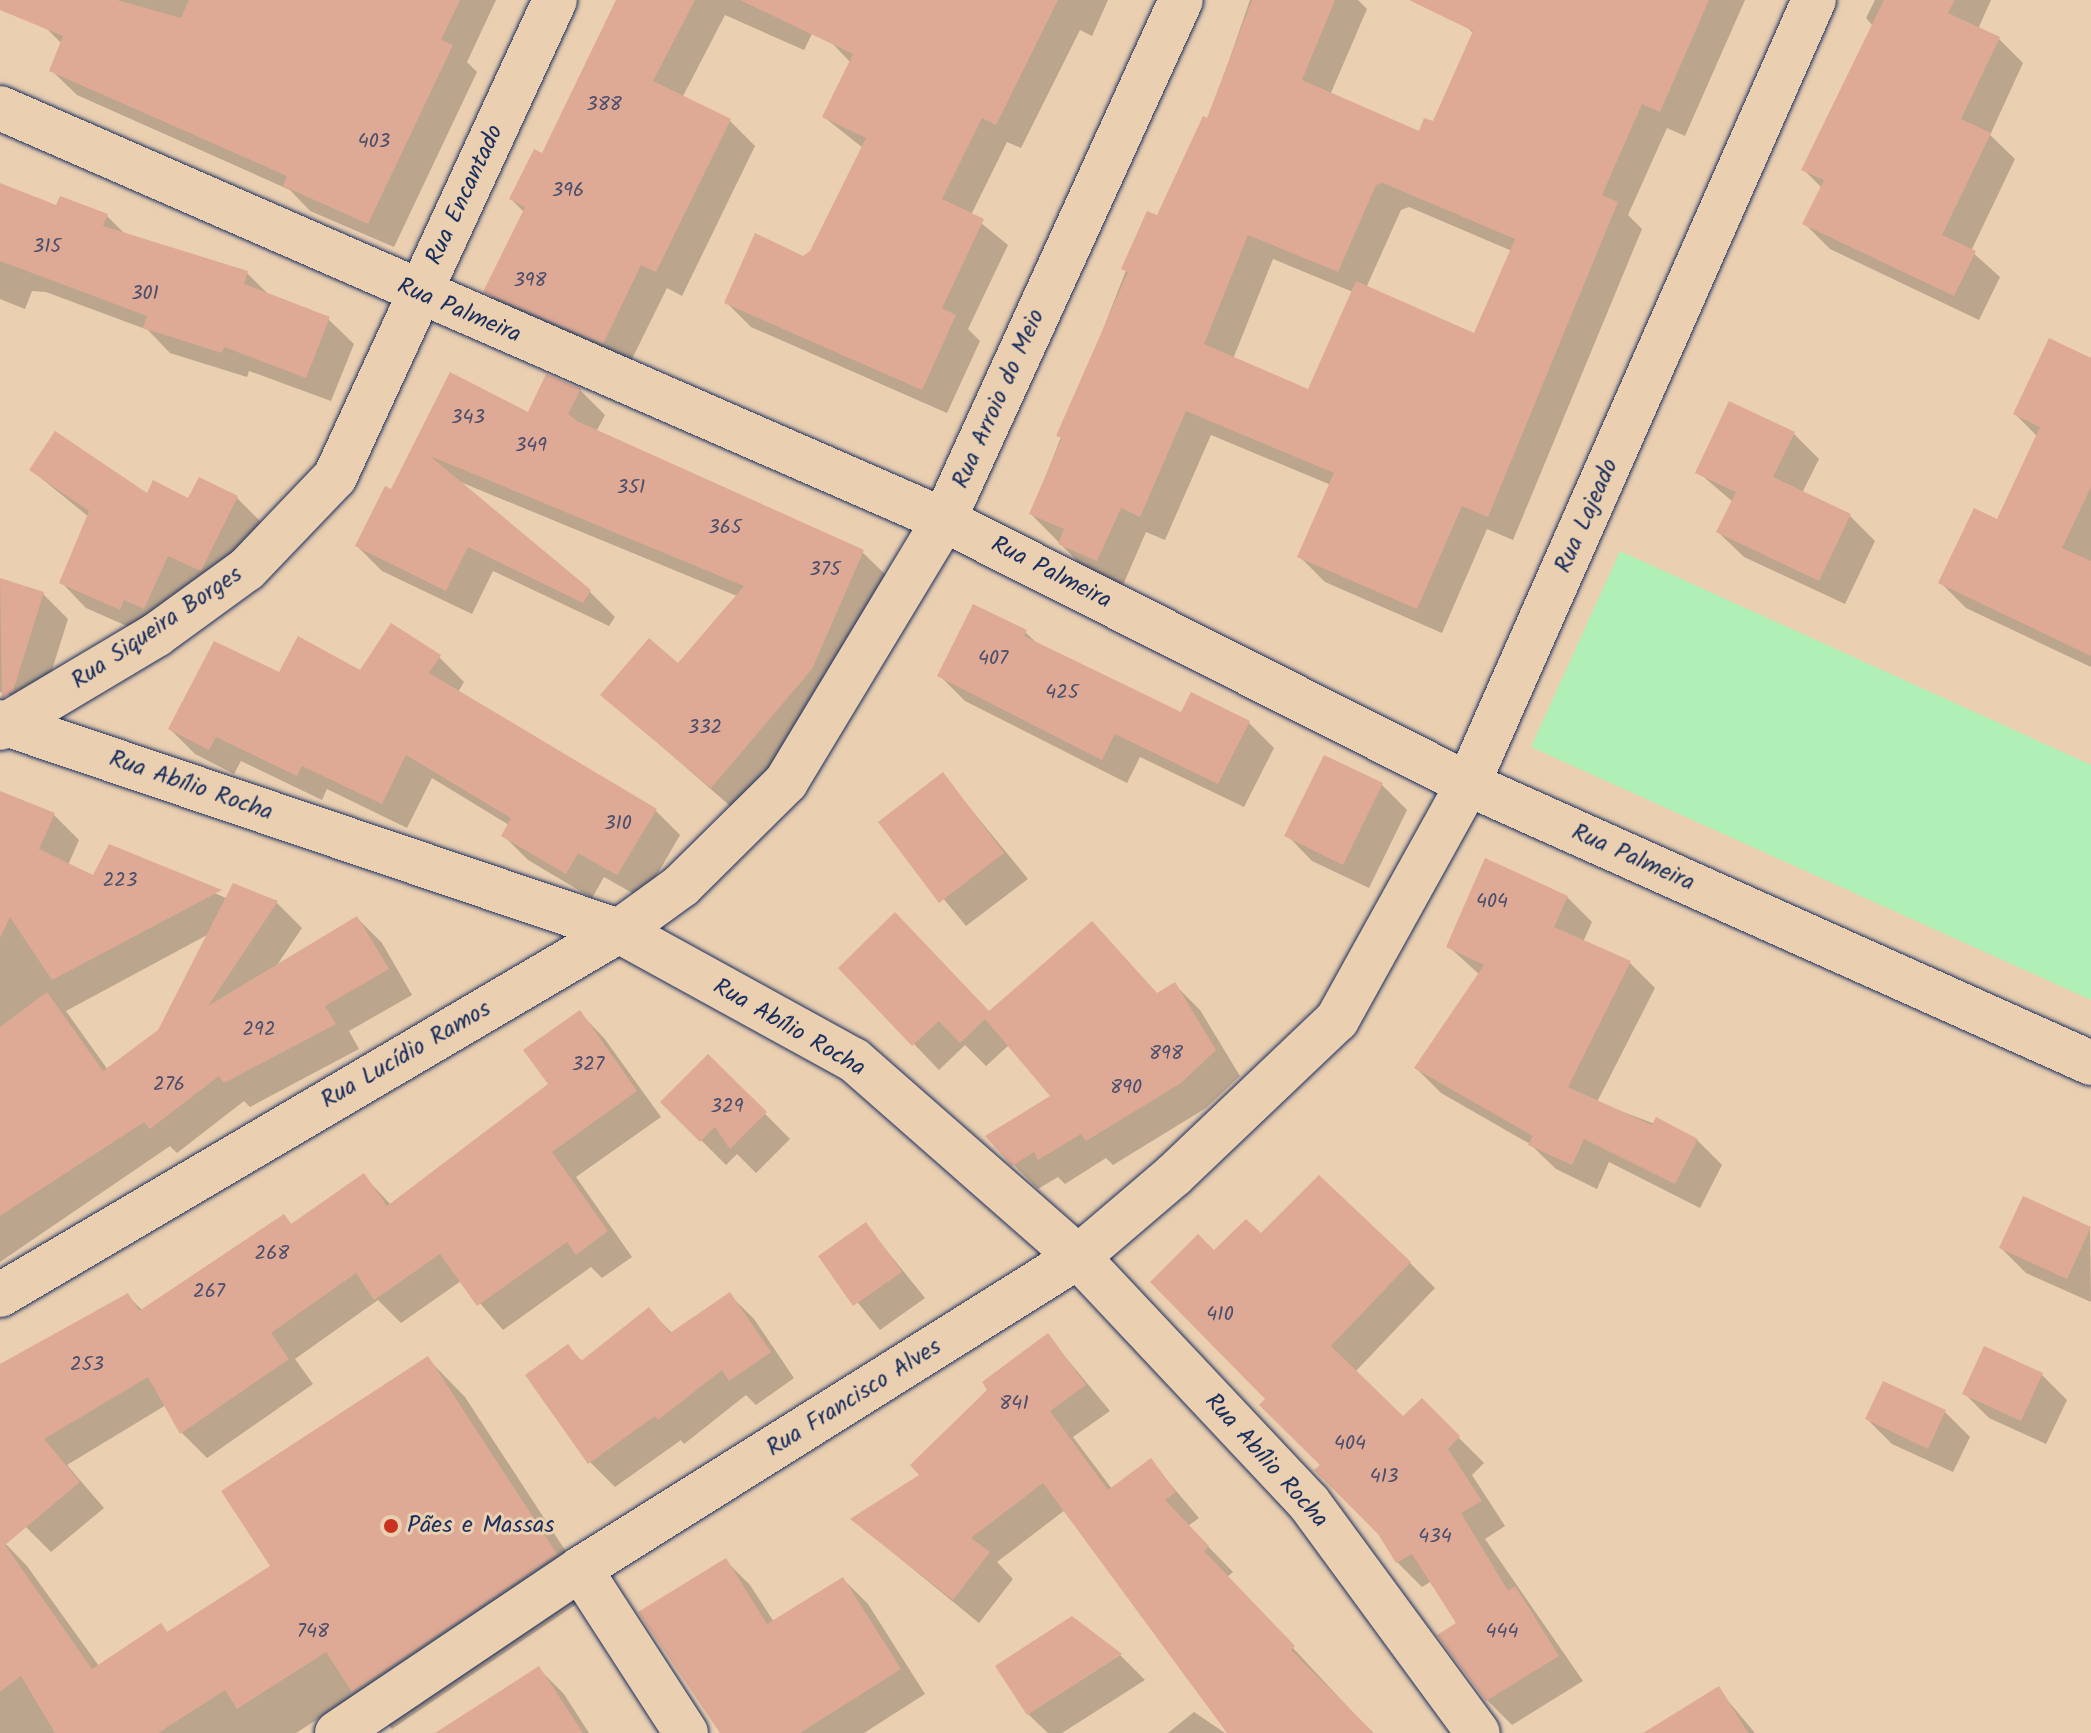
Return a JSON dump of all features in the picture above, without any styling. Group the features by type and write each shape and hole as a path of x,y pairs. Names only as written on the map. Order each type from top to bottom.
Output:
{"street":[{"name":"Rua Encantado","path":"335,477 555,0"},
{"name":"Rua Arroio do Meio","path":"786,782 944,520 1181,0"},
{"name":"Rua Lajeado","path":"1337,1020 1468,784 1814,0"},
{"name":"Rua Palmeira","path":"0,108 419,294 944,520 1468,784 2091,1063"},
{"name":"Rua Siqueira Borges","path":"3,725 156,635 247,569 335,477"},
{"name":"Rua Abílio Rocha","path":"3,725 619,931 854,1060 1078,1257 1309,1503 1478,1733"},
{"name":"Rua Lucídio Ramos","path":"0,1295 619,931 681,886 786,782"},
{"name":"Rua Francisco Alves","path":"337,1733 580,1569 1078,1257 1174,1175 1337,1020"},
{"path":"580,1569 686,1733"}],"green space":[{"path":"1620,551 2091,765 2091,1000 1531,747"}],"building":[{"path":"0,0 117,0 181,18 189,0 460,0 441,40 453,45 368,224 283,186 287,176 49,71 63,36 0,10"},
{"path":"616,0 695,0 653,81 731,119 656,272 641,265 603,344 483,292 525,207 509,199 534,149 542,153"},
{"path":"740,0 1058,0 996,125 982,118 942,199 984,219 942,308 956,315 922,390 724,303 755,233 803,256 810,251 866,138 822,117 853,54"},
{"path":"1252,0 1335,0 1302,80 1419,131 1424,118 1433,121 1473,31 1409,0 1709,0 1660,112 1642,104 1602,195 1618,202 1488,517 1462,506 1417,609 1297,557 1334,473 1186,411 1140,517 1121,508 1097,561 1058,544 1064,529 1029,514 1062,438 1056,436 1128,272 1121,269 1147,211 1157,215 1203,116 1207,118","holes":["1383,183 1515,239 1474,333 1356,281 1308,389 1204,344 1248,235 1338,272 1376,185"]},
{"path":"1884,0 1955,0 1948,13 2000,37 1961,119 1991,133 1942,235 1976,251 1954,296 1802,224 1824,180 1801,170"},
{"path":"0,183 56,205 60,196 108,214 103,226 248,271 244,284 330,317 306,378 224,347 222,353 143,328 147,316 0,261"},
{"path":"2049,338 2091,358 2091,487 2062,548 2091,561 2091,656 1938,583 1974,508 1997,519 2040,427 2013,414"},
{"path":"450,372 528,412 546,374 581,389 568,414 577,421 864,550 812,669 711,788 600,695 649,638 678,663 744,586 430,456 591,590 583,603 468,547 446,591 355,546 385,486 391,489"},
{"path":"1729,401 1795,432 1773,477 1851,514 1819,581 1716,532 1736,492 1695,473"},
{"path":"55,431 147,493 153,480 188,498 199,477 238,496 201,571 168,556 144,609 124,600 120,610 59,583 89,511 29,470"},
{"path":"0,578 44,592 13,691 2,698"},
{"path":"973,604 1027,630 1024,636 1181,712 1191,692 1250,721 1218,784 1115,734 1102,760 937,676"},
{"path":"391,623 441,655 429,673 657,809 617,875 578,853 566,874 501,836 511,818 406,755 382,804 302,766 297,776 216,737 209,750 168,729 214,641 279,672 298,636 360,670"},
{"path":"1324,755 1383,783 1343,865 1284,836"},
{"path":"943,772 1004,853 939,903 878,822"},
{"path":"0,791 55,813 39,849 93,875 109,844 222,890 52,980 10,917 0,938"},
{"path":"1485,858 1568,896 1554,927 1631,961 1568,1087 1652,1125 1656,1117 1698,1139 1675,1184 1584,1139 1572,1165 1528,1145 1533,1136 1414,1068 1484,965 1446,947"},
{"path":"233,883 278,901 208,1006 357,916 389,969 325,1006 336,1024 224,1083 219,1076 150,1129 144,1122 0,1216 0,1027 47,992 103,1071 158,1030"},
{"path":"895,912 989,1011 1092,921 1157,993 1175,982 1216,1050 1181,1083 1086,1141 1081,1134 1038,1160 1034,1152 1012,1166 985,1136 1050,1096 985,1019 960,1043 939,1021 912,1046 838,968"},
{"path":"580,1010 637,1091 552,1152 608,1231 576,1255 567,1242 477,1306 440,1254 374,1300 356,1273 271,1333 289,1359 180,1434 148,1377 44,1439 80,1482 5,1545 92,1669 161,1623 167,1632 270,1566 221,1491 428,1356 557,1554 352,1692 326,1652 237,1709 225,1690 158,1733 55,1733 21,1676 0,1692 0,1364 128,1293 139,1311 284,1214 291,1224 364,1173 387,1206 548,1084 523,1050"},
{"path":"708,1054 767,1112 730,1149 715,1127 700,1142 660,1102"},
{"path":"1319,1175 1411,1262 1331,1346 1403,1416 1422,1398 1460,1436 1448,1449 1482,1501 1461,1513 1508,1591 1515,1586 1559,1656 1486,1701 1437,1635 1456,1623 1412,1554 1396,1563 1378,1534 1314,1470 1320,1465 1259,1405 1265,1399 1150,1282 1198,1234 1214,1250 1246,1219 1261,1233"},
{"path":"2023,1196 2091,1227 2067,1279 1999,1248"},
{"path":"866,1222 902,1272 853,1306 818,1256"},
{"path":"730,1292 771,1352 729,1381 722,1370 658,1420 655,1416 588,1464 525,1375 568,1344 581,1361 649,1307 670,1333"},
{"path":"1048,1333 1086,1385 1050,1411 1108,1490 1151,1458 1176,1492 1165,1500 1209,1546 1204,1551 1295,1646 1291,1650 1374,1733 1227,1733 1043,1483 971,1538 990,1552 953,1600 850,1519 919,1475 910,1465 987,1390 982,1382"},
{"path":"1984,1346 2043,1373 2021,1421 1962,1394"},
{"path":"1883,1381 1946,1410 1928,1449 1865,1419"},
{"path":"726,1558 767,1624 843,1577 901,1669 800,1733 720,1733 638,1612"},
{"path":"1072,1616 1122,1654 1027,1715 995,1666"},
{"path":"539,1666 583,1733 435,1733"},
{"path":"1719,1686 1748,1733 1643,1733"}],"place":[{"name":"Pães e Massas","path":"391,1526"}]}
